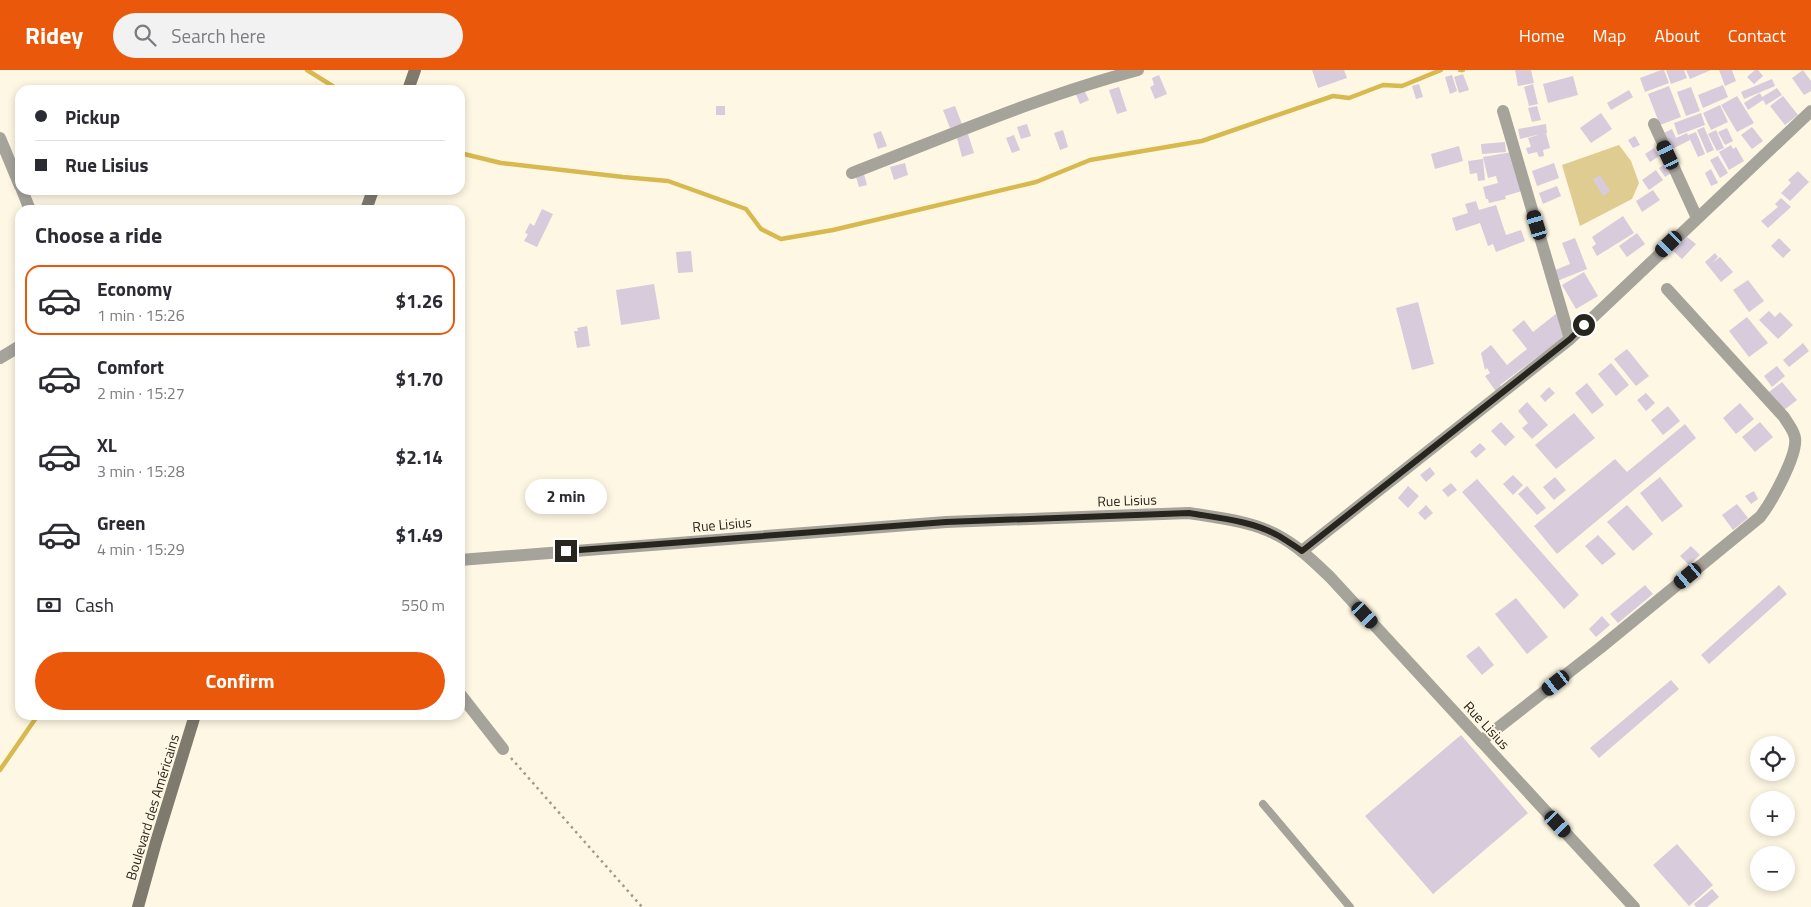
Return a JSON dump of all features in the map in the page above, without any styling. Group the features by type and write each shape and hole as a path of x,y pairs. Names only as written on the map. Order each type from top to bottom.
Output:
{"main road":[{"path":"410,85 415,70"},
{"name":"Boulevard des Américains","path":"138,907 193,720"}],"street":[{"path":"852,172 1016,110 1101,80 1138,70"},
{"path":"1503,111 1570,339"},
{"path":"1302,551 1570,339 1811,111"},
{"path":"1654,124 1697,218"},
{"path":"0,138 15,174"},
{"path":"1481,741 1600,648 1760,517 1769,506 1793,456 1795,439 1784,417 1667,289"},
{"path":"0,358 15,349"},
{"name":"Rue Lisius","path":"465,560 946,522 1189,513 1224,518 1262,529 1278,536 1302,551 1330,576 1634,907"},
{"path":"465,700 503,749"}],"lane":[{"path":"1263,804 1350,907"}],"path":[{"path":"503,749 642,907"}],"shaded area":[{"path":"1619,145 1631,161 1639,183 1632,199 1580,226 1562,165"}],"building":[{"path":"1312,70 1344,70 1347,78 1318,88"},
{"path":"1515,70 1531,70 1534,83 1518,86"},
{"path":"1664,70 1669,83 1645,92 1640,78"},
{"path":"1666,70 1684,70 1687,78 1671,84"},
{"path":"1686,70 1711,70 1690,79"},
{"path":"1719,70 1732,70 1736,81 1725,86"},
{"path":"1755,70 1758,70 1763,76 1754,84 1747,77"},
{"path":"1803,70 1811,81 1811,91 1804,95 1792,78"},
{"path":"1463,74 1469,90 1459,93 1454,77"},
{"path":"1159,75 1167,94 1155,99 1150,87 1154,85 1152,78"},
{"path":"1452,75 1457,91 1450,94 1445,77"},
{"path":"1573,76 1578,95 1548,103 1543,84"},
{"path":"1772,79 1775,86 1744,99 1741,92"},
{"path":"1419,84 1423,97 1416,99 1412,86"},
{"path":"1533,84 1538,104 1529,106 1524,87"},
{"path":"1723,85 1728,97 1703,108 1698,95"},
{"path":"1669,86 1681,117 1660,125 1648,94"},
{"path":"1119,87 1127,111 1117,114 1109,90"},
{"path":"1691,87 1700,111 1686,116 1677,92"},
{"path":"1083,88 1089,100 1080,104 1075,92"},
{"path":"1777,88 1782,95 1766,105 1763,100 1748,110 1744,103 1760,93 1762,97"},
{"path":"1629,90 1633,97 1611,110 1607,103"},
{"path":"1737,96 1754,123 1737,132 1721,105"},
{"path":"1783,96 1798,115 1785,125 1770,106"},
{"path":"1720,105 1728,122 1711,130 1703,113"},
{"path":"716,106 725,106 725,115 716,115"},
{"path":"955,106 962,124 950,128 943,110"},
{"path":"1537,106 1541,120 1532,122 1528,108"},
{"path":"1601,113 1612,129 1591,143 1580,128"},
{"path":"1701,113 1705,125 1678,135 1674,123"},
{"path":"1027,124 1031,136 1021,139 1017,127"},
{"path":"1546,124 1550,148 1543,150 1544,156 1539,157 1537,152 1528,154 1526,148 1531,147 1528,138 1541,134 1520,139 1518,129"},
{"path":"1704,127 1714,150 1707,153 1697,130"},
{"path":"1752,127 1763,141 1752,149 1741,135"},
{"path":"1727,128 1733,141 1725,145 1718,132"},
{"path":"1672,129 1676,138 1687,133 1690,140 1668,151 1660,135"},
{"path":"1063,130 1068,147 1060,150 1054,133"},
{"path":"1716,130 1724,148 1717,151 1708,134"},
{"path":"881,131 887,146 878,149 873,134"},
{"path":"1696,132 1705,154 1698,157 1688,135"},
{"path":"968,134 974,153 962,157 957,138"},
{"path":"1014,135 1020,150 1012,153 1006,138"},
{"path":"1635,136 1640,145 1633,148 1628,140"},
{"path":"1505,142 1506,152 1482,154 1481,144"},
{"path":"1731,145 1733,149 1736,147 1744,161 1729,170 1719,152"},
{"path":"1459,146 1463,161 1435,169 1431,154"},
{"path":"1654,148 1659,156 1650,162 1645,154"},
{"path":"1512,152 1522,191 1505,196 1506,199 1489,203 1483,187 1498,183 1496,176 1488,178 1483,157"},
{"path":"1718,156 1728,173 1720,178 1710,160"},
{"path":"1483,159 1485,180 1478,181 1477,173 1470,174 1468,161"},
{"path":"905,163 908,175 894,180 890,167"},
{"path":"1554,163 1559,178 1537,186 1532,171"},
{"path":"1666,164 1671,173 1665,177 1659,168"},
{"path":"1711,169 1718,183 1711,186 1705,173"},
{"path":"1656,170 1663,180 1649,190 1642,180"},
{"path":"1798,171 1809,182 1790,201 1781,193 1791,183 1788,180"},
{"path":"864,174 867,185 859,187 856,177"},
{"path":"1600,175 1610,191 1603,196 1593,179"},
{"path":"1557,186 1561,196 1543,204 1539,193"},
{"path":"1653,190 1660,200 1642,212 1636,201"},
{"path":"1781,198 1791,207 1768,228 1761,221 1778,207 1775,204"},
{"path":"1476,201 1479,210 1496,205 1506,235 1521,230 1525,241 1496,252 1493,244 1488,246 1480,223 1456,231 1452,218 1468,213 1465,204"},
{"path":"542,209 553,214 537,247 524,241 528,234 525,233 530,223 534,226"},
{"path":"1623,216 1634,233 1597,256 1592,247 1596,244 1592,237"},
{"path":"1637,233 1645,244 1627,257 1619,246"},
{"path":"1687,237 1696,244 1682,259 1673,251"},
{"path":"1575,238 1587,269 1557,281 1553,271 1570,264 1562,243"},
{"path":"1779,238 1791,250 1783,258 1771,246"},
{"path":"691,251 693,272 678,273 676,252"},
{"path":"1715,253 1718,257 1712,263 1720,257 1733,272 1721,282 1705,262"},
{"path":"1584,272 1598,296 1576,309 1562,285"},
{"path":"1748,280 1764,301 1749,312 1733,290"},
{"path":"654,284 660,319 621,325 616,290"},
{"path":"1418,302 1434,364 1412,370 1396,308"},
{"path":"1769,311 1775,317 1780,312 1793,325 1778,339 1759,320"},
{"path":"1557,313 1564,337 1500,385 1503,389 1497,393 1485,376 1490,373 1487,368 1485,370 1481,353 1491,345 1507,365 1527,349 1512,330 1524,320 1533,332"},
{"path":"1747,317 1768,343 1749,357 1729,331"},
{"path":"587,326 590,346 577,348 574,331 578,331 577,328"},
{"path":"1803,343 1809,351 1789,367 1783,360"},
{"path":"1627,349 1649,376 1636,386 1614,359"},
{"path":"1611,363 1629,385 1616,396 1598,374"},
{"path":"1777,366 1785,376 1772,387 1764,376"},
{"path":"1782,382 1797,400 1784,410 1769,392"},
{"path":"1587,383 1604,405 1592,414 1575,393"},
{"path":"1549,387 1555,393 1545,402 1540,396"},
{"path":"1646,393 1655,403 1646,411 1637,400"},
{"path":"1527,402 1548,425 1532,439 1522,428 1528,423 1518,411"},
{"path":"1740,403 1754,419 1736,434 1723,418"},
{"path":"1668,406 1680,421 1663,435 1651,420"},
{"path":"1574,413 1595,438 1556,469 1535,445"},
{"path":"1501,422 1515,437 1505,446 1491,431"},
{"path":"1760,422 1773,437 1755,452 1742,437"},
{"path":"1685,424 1696,438 1557,554 1534,526 1615,459 1627,472"},
{"path":"1480,443 1486,449 1476,458 1470,452"},
{"path":"1430,467 1435,474 1426,482 1420,475"},
{"path":"1513,475 1523,485 1513,495 1503,484"},
{"path":"1555,477 1566,490 1554,500 1543,487"},
{"path":"1660,477 1683,506 1662,522 1640,493"},
{"path":"1477,479 1579,595 1564,609 1462,492"},
{"path":"1451,483 1457,490 1448,497 1442,490"},
{"path":"1408,486 1419,496 1408,508 1398,498"},
{"path":"1527,486 1546,508 1537,515 1518,494"},
{"path":"1754,491 1758,499 1751,504 1745,496"},
{"path":"1737,504 1748,518 1733,530 1722,515"},
{"path":"1426,505 1433,513 1425,520 1418,513"},
{"path":"1627,505 1653,534 1633,551 1607,522"},
{"path":"1598,535 1616,554 1602,565 1585,546"},
{"path":"1691,546 1700,555 1689,565 1680,556"},
{"path":"1645,585 1653,594 1618,623 1610,614"},
{"path":"1779,585 1787,594 1709,664 1701,655"},
{"path":"1516,598 1548,637 1527,654 1495,614"},
{"path":"1602,616 1610,625 1596,637 1589,629"},
{"path":"1479,646 1494,665 1482,675 1466,656"},
{"path":"1671,680 1679,689 1599,758 1590,748"},
{"path":"1461,735 1528,813 1433,894 1365,816"},
{"path":"1677,844 1713,885 1689,906 1653,865"},
{"path":"1712,889 1719,897 1707,907 1696,907 1694,904"}],"waterway":[{"path":"307,70 331,85"},
{"path":"465,154 501,163 668,181 746,209 761,229 781,239 833,230 1036,182 1090,160 1202,141 1333,96 1349,98 1383,85 1402,86 1441,70"},
{"path":"0,770 35,720"}],"route":[{"path":"566,551 892,525 1189,513 1224,518 1262,529 1278,536 1302,551 1570,339 1584,325"}]}
